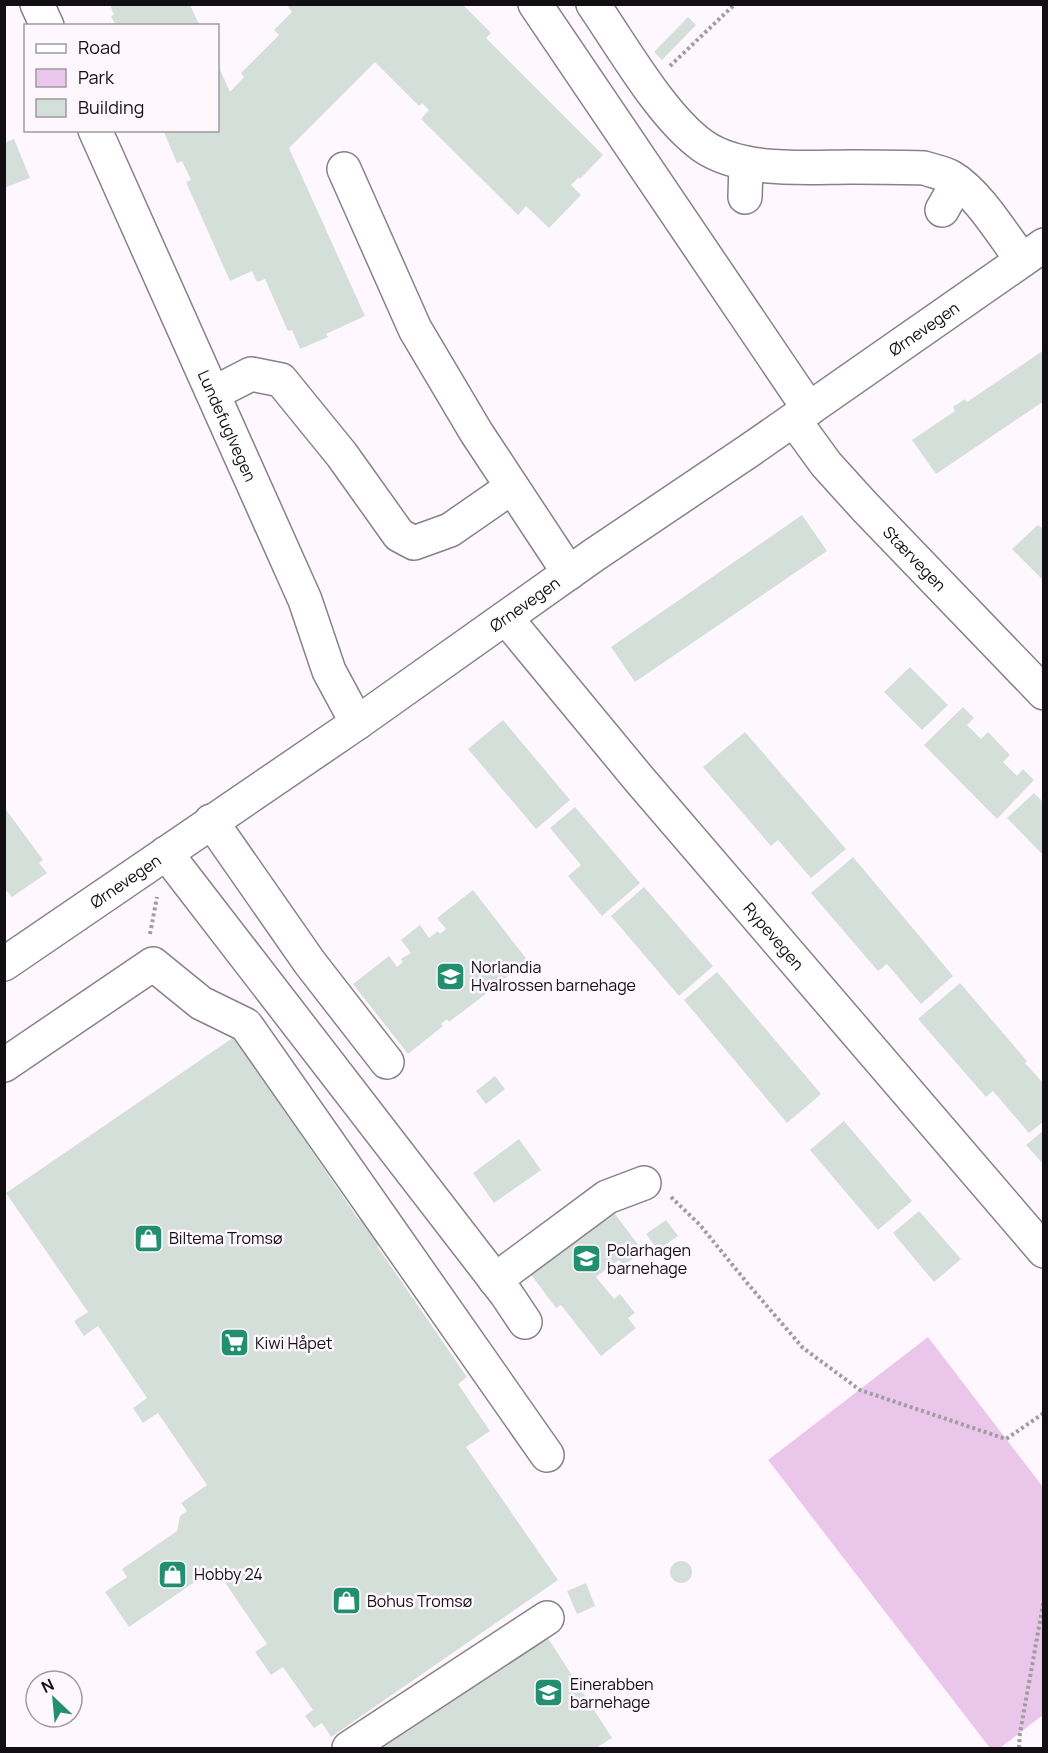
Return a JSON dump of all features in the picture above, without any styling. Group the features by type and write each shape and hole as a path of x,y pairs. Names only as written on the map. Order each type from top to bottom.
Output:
{"street":[{"path":"37,4 46,24"},
{"name":"Stærvegen","path":"535,4 802,414 826,464 1044,693"},
{"path":"593,4 669,113 704,147 722,156 747,163 820,177 924,168 951,177 958,182 1033,253"},
{"name":"Lundefuglvegen","path":"96,132 305,600 329,671 357,723"},
{"path":"745,197 747,163"},
{"path":"344,169 415,329 449,388 569,573"},
{"path":"942,210 958,182"},
{"name":"Ørnevegen","path":"4,964 357,723 569,573 1033,253"},
{"path":"214,393 251,374 281,380 342,455 399,535 414,543 450,530 512,487"},
{"name":"Rypevegen","path":"506,618 639,779 1044,1251"},
{"path":"211,821 310,963 387,1062"},
{"path":"166,853 525,1322"},
{"path":"4,1065 153,964 201,1003 246,1025 548,1455"},
{"path":"495,1280 607,1197 644,1183"},
{"path":"349,1749 547,1618"}],"path":[{"path":"649,86 735,4"},
{"path":"153,964 150,933 166,853"},
{"path":"644,1183 664,1192 700,1225 803,1348 860,1390 1006,1439 1044,1413"},
{"path":"1019,1749 1044,1599"}],"green space":[{"path":"928,1337 1043,1487 1043,1715 1000,1748 990,1748 768,1460"}],"building":[{"path":"286,4 462,4 491,33 486,38 603,155 571,185 581,195 549,228 526,206 518,215 421,119 429,110 422,103 419,106 375,62 289,148 365,316 326,334 328,337 300,349 292,330 288,331 265,279 257,282 252,271 230,281 186,182 191,180 182,161 177,163 164,132 219,132 219,67 230,92 244,77 241,73 279,35 274,30 292,12"},
{"path":"110,5 190,5 199,24 115,24 111,16 114,15"},
{"path":"688,17 696,25 662,60 654,52"},
{"path":"14,139 30,178 4,188 4,143"},
{"path":"1044,350 1044,401 936,474 912,440 955,411 953,407 965,399 967,402"},
{"path":"802,515 827,551 635,682 611,647"},
{"path":"1038,525 1044,530 1044,581 1012,549"},
{"path":"910,667 948,705 922,730 884,692"},
{"path":"963,707 974,718 967,725 981,739 988,732 1010,755 1003,762 1017,776 1023,769 1034,780 997,819 924,745"},
{"path":"503,720 570,800 536,829 468,749"},
{"path":"745,732 846,849 811,878 778,840 771,846 703,767"},
{"path":"1034,793 1044,803 1044,856 1007,818"},
{"path":"4,807 43,860 39,863 47,873 12,897 4,888"},
{"path":"575,807 640,883 602,916 568,876 581,865 550,828"},
{"path":"853,857 953,976 921,1004 887,964 878,971 811,893"},
{"path":"644,887 713,966 679,996 611,916"},
{"path":"473,890 528,961 492,988 490,986 484,990 487,993 449,1022 447,1019 441,1024 443,1026 408,1054 353,984 389,956 397,967 403,962 401,959 411,953 401,940 420,925 429,938 438,931 440,934 446,929 437,918"},
{"path":"717,972 821,1094 787,1123 684,1000"},
{"path":"960,983 1044,1084 1044,1121 1029,1133 993,1091 986,1097 918,1019"},
{"path":"234,1037 359,1220 370,1212 388,1239 377,1246 467,1377 458,1384 490,1431 466,1447 558,1580 331,1737 322,1723 314,1728 305,1716 313,1710 283,1667 271,1675 255,1652 267,1644 215,1568 129,1627 105,1592 127,1577 122,1569 177,1531 180,1516 187,1511 181,1503 207,1485 158,1413 143,1423 133,1408 147,1398 98,1326 84,1336 74,1321 88,1312 6,1193"},
{"path":"495,1076 505,1089 486,1104 476,1091"},
{"path":"844,1121 912,1201 878,1230 810,1150"},
{"path":"1044,1130 1044,1165 1026,1145"},
{"path":"519,1139 541,1170 494,1203 473,1173"},
{"path":"919,1211 961,1259 934,1282 893,1233"},
{"path":"605,1213 609,1218 615,1214 643,1251 623,1266 619,1260 596,1277 614,1299 620,1294 635,1313 628,1318 636,1328 601,1356 561,1305 556,1308 529,1272"},
{"path":"666,1220 678,1236 658,1250 646,1234"},
{"path":"677,1561 685,1561 692,1568 692,1576 685,1583 677,1583 670,1576 670,1568"},
{"path":"586,1583 595,1606 577,1614 567,1591"},
{"path":"548,1638 612,1738 596,1748 376,1748"}],"place":[{"name":"Norlandia Hvalrossen barnehage","path":"450,976"},
{"name":"Biltema Tromsø","path":"148,1238"},
{"name":"Polarhagen barnehage","path":"586,1259"},
{"name":"Kiwi Håpet","path":"234,1343"},
{"name":"Hobby 24","path":"173,1574"},
{"name":"Bohus Tromsø","path":"346,1601"},
{"name":"Einerabben barnehage","path":"549,1693"}]}
